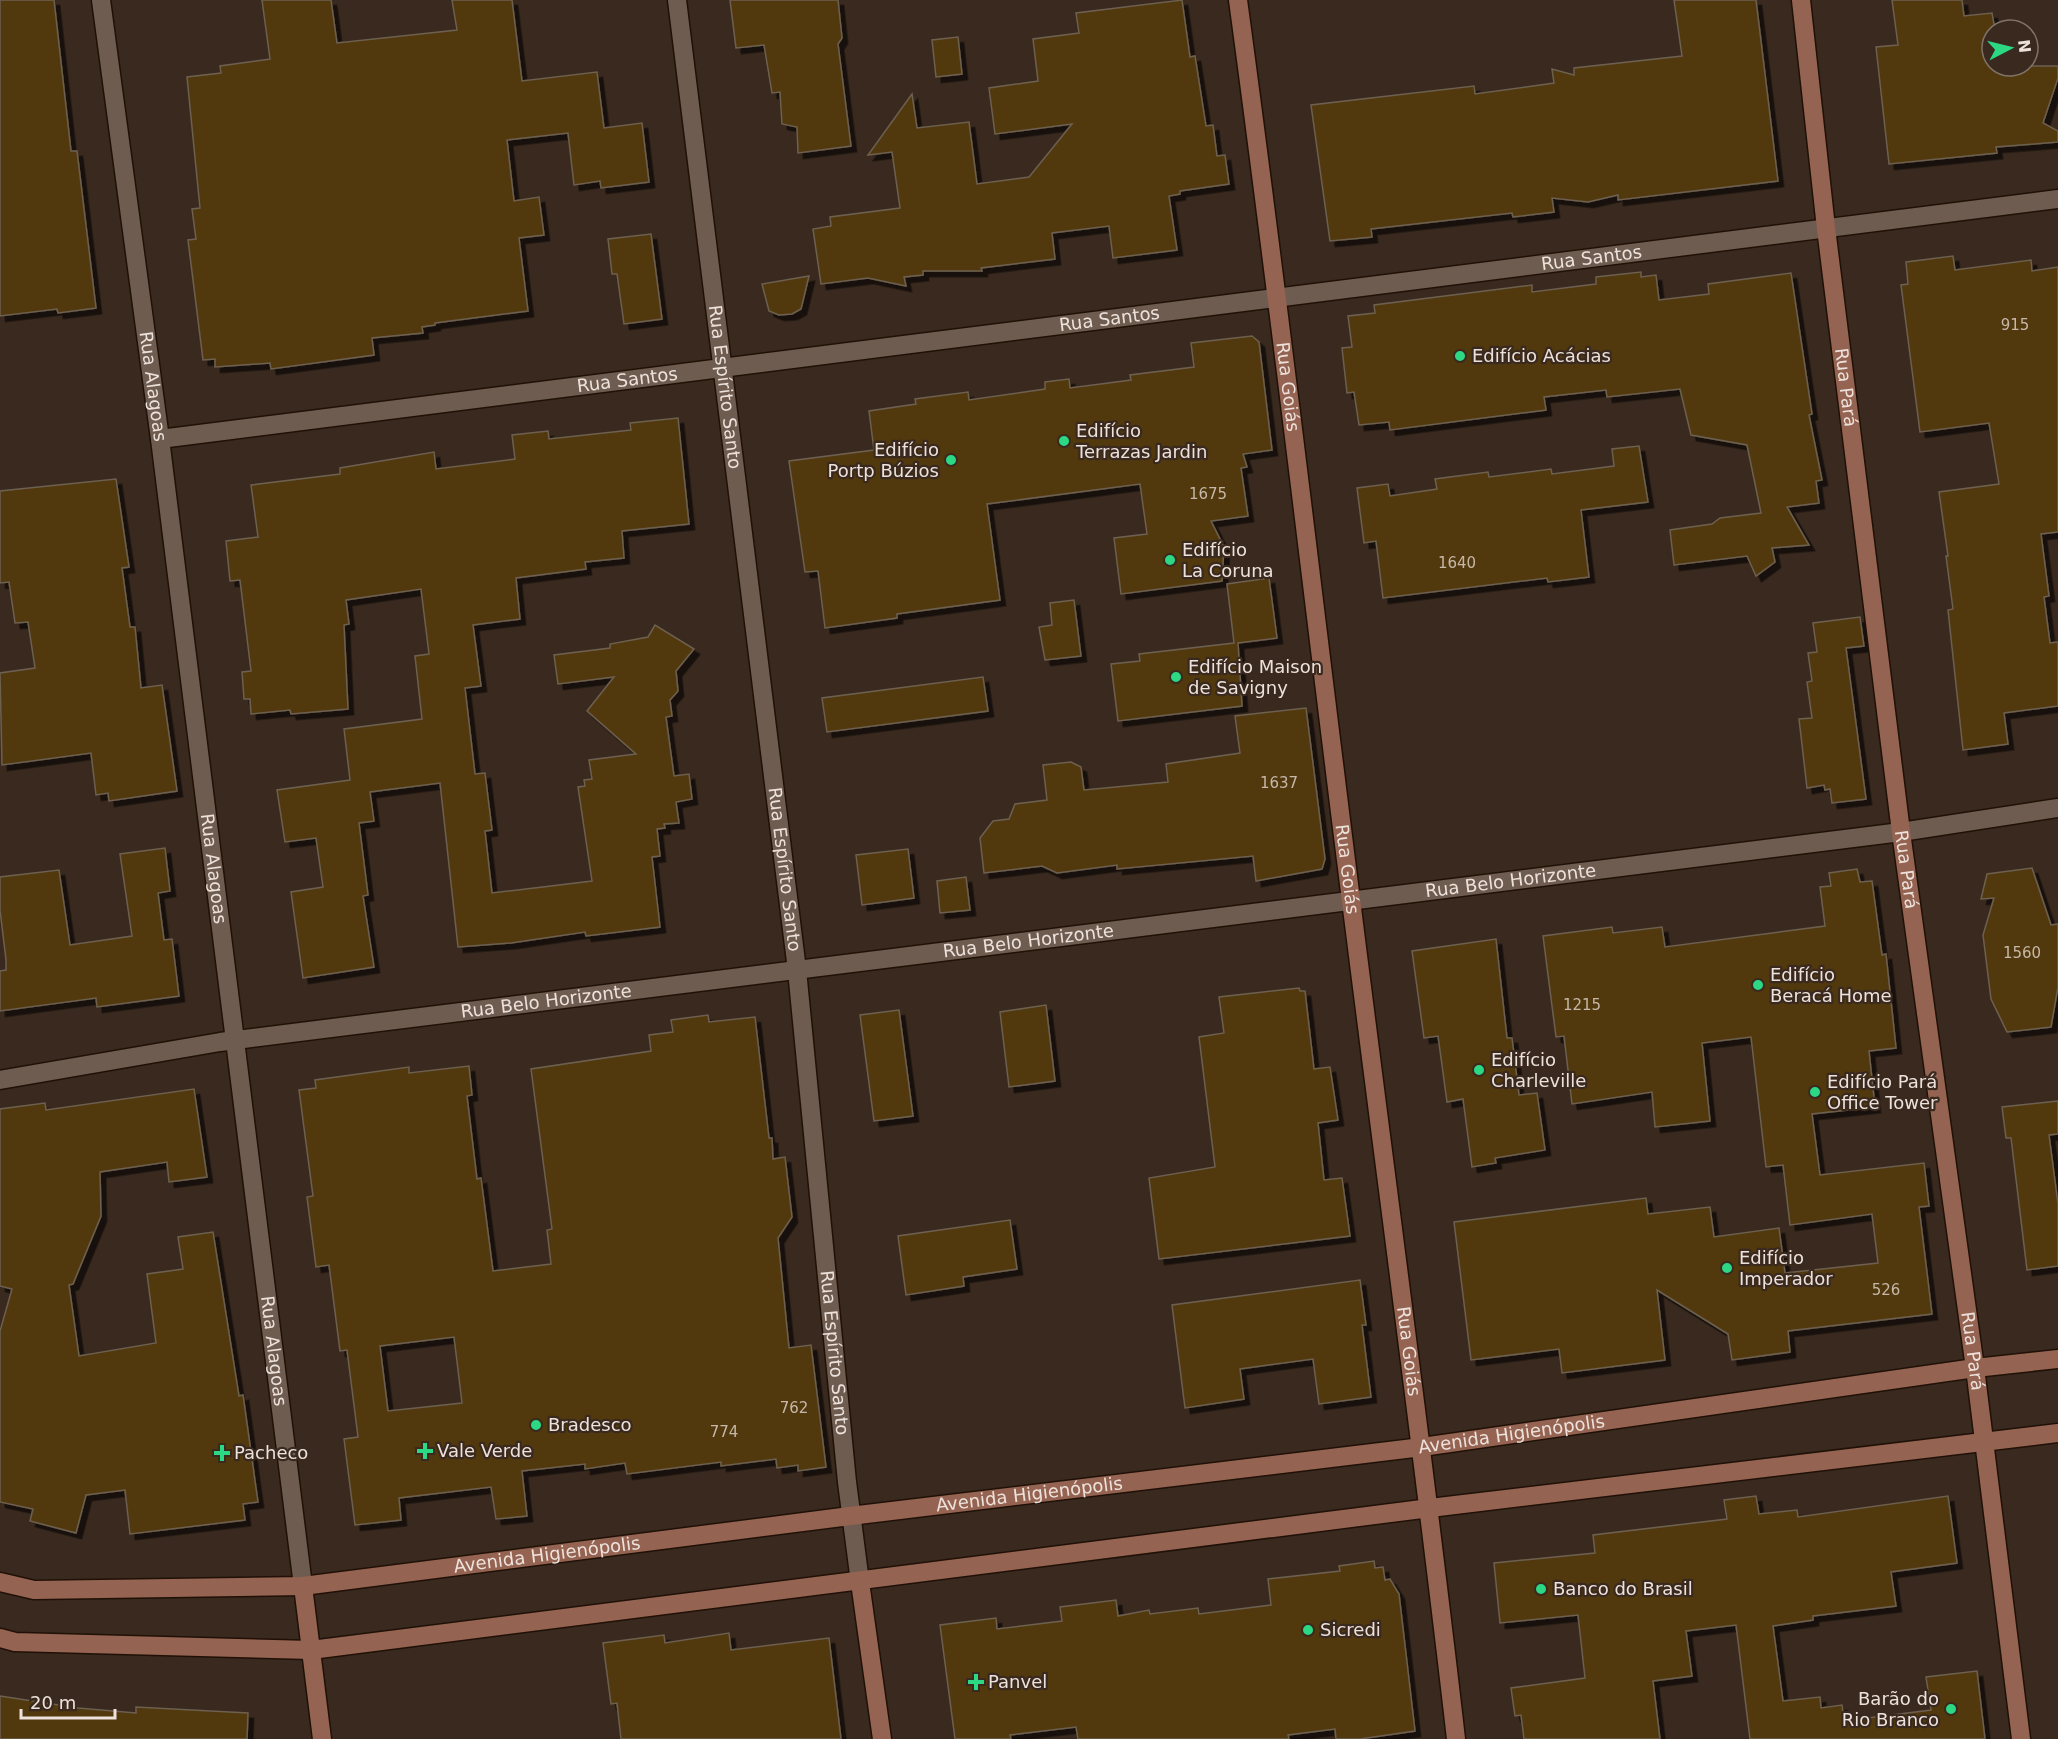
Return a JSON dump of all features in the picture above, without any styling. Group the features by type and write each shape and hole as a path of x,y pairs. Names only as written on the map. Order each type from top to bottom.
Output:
{"main road":[{"name":"Rua Goiás","path":"1238,0 1278,297 1351,901 1430,1508 1456,1739"},
{"name":"Rua Pará","path":"1801,0 1826,228 1901,832 1985,1442 2021,1739"},
{"name":"Avenida Higienópolis","path":"0,1582 34,1590 303,1586 850,1515 1422,1447 1975,1368 2058,1359"},
{"path":"0,1638 15,1642 311,1650 1430,1508 2058,1433"},
{"name":"Rua Espírito Santo","path":"860,1582 882,1739"},
{"name":"Rua Alagoas","path":"303,1586 322,1739"}],"street":[{"name":"Rua Alagoas","path":"101,0 160,439 303,1586"},
{"name":"Rua Espírito Santo","path":"676,0 796,970 850,1515 860,1582"},
{"name":"Rua Santos","path":"160,439 2058,199"},
{"name":"Rua Belo Horizonte","path":"0,1080 235,1040 1901,832 2058,808"}],"building":[{"path":"0,0 54,0 71,151 77,151 96,308 58,313 57,309 0,316"},
{"path":"262,0 331,0 337,43 457,30 452,0 512,0 522,81 597,72 604,128 642,123 649,182 601,188 600,181 574,185 568,133 507,140 514,201 539,197 544,235 519,238 528,311 435,323 435,325 422,327 423,333 372,338 374,355 271,369 270,363 215,367 215,359 203,360 188,240 196,239 192,209 200,208 187,77 221,73 220,66 270,59"},
{"path":"730,0 838,0 842,38 838,44 851,146 798,153 797,127 782,124 780,92 772,93 764,45 736,48"},
{"path":"1182,0 1190,57 1195,56 1206,126 1213,125 1217,156 1225,155 1229,184 1180,191 1180,194 1169,196 1177,250 1113,258 1109,226 1052,233 1055,259 981,268 982,271 923,271 923,275 904,277 906,286 868,278 821,284 813,229 831,226 830,217 900,208 892,152 868,155 912,94 917,128 969,122 977,184 1029,177 1072,124 995,134 989,88 1038,81 1033,39 1079,33 1076,13"},
{"path":"1674,0 1756,0 1778,181 1618,200 1618,195 1588,202 1552,198 1554,212 1513,217 1512,213 1371,229 1372,237 1330,241 1311,105 1474,86 1475,94 1554,83 1552,69 1574,75 1574,68 1682,56"},
{"path":"1892,0 1962,0 1964,16 1992,13 1993,18 1980,18 1980,78 2040,78 2040,66 2058,66 2058,78 2043,123 2058,131 2058,142 1996,147 1997,153 1889,164 1876,47 1898,45"},
{"path":"958,37 962,74 936,77 932,40"},
{"path":"651,234 662,319 624,324 617,274 612,274 608,239"},
{"path":"1953,256 1955,270 2031,260 2032,271 2058,267 2058,532 2041,534 2049,596 2044,597 2050,643 2058,642 2058,706 2004,713 2008,744 1963,750 1948,610 1953,609 1939,492 1999,484 1989,423 1920,432 1901,285 1908,284 1906,262"},
{"path":"1641,272 1641,277 1656,275 1659,300 1709,294 1708,284 1791,273 1812,414 1809,415 1822,480 1816,481 1819,503 1787,507 1809,545 1772,548 1775,562 1756,576 1747,556 1674,565 1670,530 1712,524 1720,518 1761,513 1747,445 1691,435 1680,389 1607,397 1606,390 1544,397 1546,410 1390,430 1389,422 1359,425 1354,392 1347,393 1342,348 1352,347 1348,316 1375,313 1374,305 1532,285 1532,292 1596,284 1596,277"},
{"path":"809,276 801,309 792,314 779,315 769,311 762,284"},
{"path":"1252,336 1259,342 1272,450 1243,454 1247,467 1241,468 1248,516 1211,521 1224,547 1222,581 1121,594 1114,538 1147,534 1140,484 987,504 1000,600 897,614 897,618 825,628 818,571 805,572 789,461 874,450 869,411 916,404 915,399 968,392 969,400 1045,389 1045,382 1069,379 1070,388 1131,380 1130,375 1194,367 1191,343"},
{"path":"678,418 689,524 622,531 624,558 585,562 586,569 516,578 520,619 473,625 481,686 465,688 475,774 485,773 492,830 485,831 492,893 592,881 578,787 585,786 584,780 592,779 589,760 636,754 587,711 614,677 558,684 554,655 610,648 610,644 648,637 655,625 694,649 676,671 678,691 670,700 672,716 666,717 674,776 689,774 692,799 676,802 679,823 664,824 665,828 657,829 660,856 652,857 660,927 586,936 585,932 511,943 458,947 440,783 370,792 374,821 359,823 368,895 363,896 374,967 303,978 291,892 323,887 316,838 285,842 277,790 350,780 344,729 422,719 415,656 429,654 421,589 346,600 349,624 344,625 348,709 291,714 290,710 251,714 250,699 244,699 242,672 251,671 240,580 230,581 226,541 258,537 251,485 340,474 340,468 434,452 436,469 515,459 512,435 548,431 549,439 631,430 630,423"},
{"path":"1639,446 1648,502 1581,510 1589,577 1548,582 1547,578 1383,598 1376,541 1364,543 1357,488 1388,484 1390,496 1437,489 1435,479 1488,472 1489,477 1551,469 1552,474 1614,466 1612,449"},
{"path":"116,479 129,567 122,568 130,627 135,627 141,688 162,685 177,791 109,801 108,793 96,795 91,753 2,765 0,673 35,668 28,622 15,623 9,582 0,583 0,491"},
{"name":"Edifício Maison de Savigny","path":"1269,578 1277,638 1238,643 1242,706 1118,721 1111,664 1140,661 1139,654 1234,643 1227,584"},
{"path":"1074,600 1081,656 1045,660 1039,627 1052,625 1050,603"},
{"path":"1860,617 1864,646 1846,648 1866,799 1832,803 1830,789 1825,790 1824,785 1807,788 1799,719 1812,718 1807,682 1812,681 1808,653 1817,652 1813,623"},
{"path":"983,677 988,711 827,732 822,698"},
{"path":"1306,708 1325,859 1322,869 1256,881 1253,856 1117,869 1117,865 1057,873 1042,866 984,873 980,838 993,821 1009,819 1015,804 1047,800 1043,765 1071,762 1081,767 1084,790 1168,782 1166,764 1240,753 1235,716"},
{"path":"165,848 170,891 158,893 164,940 172,939 179,996 97,1007 96,998 0,1011 0,971 6,970 6,960 0,910 0,877 59,870 70,945 132,936 120,854"},
{"path":"908,849 914,898 862,905 856,855"},
{"path":"2032,868 2051,925 2058,924 2058,987 2051,1027 2007,1032 1991,999 1983,935 1994,898 1981,899 1987,874"},
{"path":"1857,869 1860,882 1872,881 1882,955 1886,954 1896,1048 1869,1051 1875,1107 1812,1114 1820,1175 1924,1163 1929,1206 1919,1207 1932,1314 1788,1331 1790,1352 1732,1360 1728,1334 1657,1290 1665,1360 1562,1373 1559,1349 1471,1360 1454,1222 1646,1198 1648,1214 1710,1207 1714,1237 1779,1228 1785,1273 1878,1263 1872,1214 1790,1225 1783,1165 1766,1167 1751,1037 1702,1043 1710,1121 1655,1127 1652,1092 1572,1104 1564,1036 1556,1037 1543,936 1612,927 1613,933 1662,927 1665,947 1825,926 1820,887 1831,886 1829,873"},
{"path":"966,877 970,910 940,913 937,881"},
{"path":"1496,939 1507,1038 1512,1038 1519,1095 1537,1093 1545,1150 1495,1158 1496,1163 1472,1167 1463,1099 1447,1102 1438,1036 1424,1038 1412,951"},
{"path":"1299,988 1300,991 1305,991 1314,1069 1330,1067 1338,1120 1318,1123 1324,1180 1342,1178 1350,1236 1159,1259 1149,1178 1215,1167 1199,1037 1224,1033 1219,997"},
{"path":"1046,1005 1055,1081 1009,1087 1000,1012"},
{"path":"899,1010 913,1116 874,1121 860,1015"},
{"path":"708,1015 709,1022 755,1017 769,1138 772,1138 773,1159 785,1157 792,1217 778,1238 789,1348 811,1345 826,1467 798,1471 798,1465 777,1468 776,1459 721,1466 721,1462 627,1474 625,1463 585,1469 585,1464 522,1471 527,1516 496,1519 491,1487 399,1498 401,1520 355,1525 344,1439 358,1437 347,1350 340,1351 329,1265 316,1267 307,1197 313,1196 299,1090 316,1088 315,1080 409,1067 409,1073 469,1066 472,1095 467,1096 477,1179 481,1178 493,1271 551,1264 547,1230 552,1229 531,1069 651,1051 649,1035 673,1032 671,1020","holes":["454,1337 462,1403 388,1411 380,1346"]},
{"path":"194,1089 207,1177 169,1182 167,1162 100,1172 101,1216 73,1284 69,1285 79,1356 156,1343 147,1274 183,1269 178,1237 213,1232 239,1396 243,1395 258,1502 243,1504 245,1520 130,1534 125,1490 86,1495 76,1533 30,1521 33,1509 0,1502 0,1331 12,1289 0,1286 0,1109 45,1103 46,1110"},
{"path":"2058,1101 2058,1134 2049,1135 2058,1204 2058,1266 2027,1270 2011,1138 2006,1138 2002,1107"},
{"path":"1010,1220 1017,1269 963,1277 964,1286 906,1295 898,1236"},
{"path":"1360,1280 1366,1325 1362,1325 1371,1397 1319,1404 1313,1359 1240,1369 1244,1399 1185,1408 1172,1305"},
{"path":"1756,1496 1759,1514 1797,1510 1798,1517 1948,1496 1957,1563 1891,1572 1896,1606 1813,1616 1813,1620 1773,1626 1783,1701 1820,1697 1821,1708 1842,1705 1844,1721 1931,1710 1926,1677 1977,1671 1985,1739 1750,1739 1736,1625 1686,1631 1692,1676 1653,1681 1660,1739 1524,1739 1521,1715 1515,1716 1511,1688 1585,1678 1578,1615 1500,1623 1494,1563 1595,1553 1593,1535 1727,1519 1724,1500"},
{"path":"1374,1561 1375,1568 1383,1567 1385,1580 1390,1579 1399,1594 1415,1731 1360,1739 1336,1739 1335,1729 1288,1735 1289,1739 1078,1739 1076,1727 1010,1735 1011,1739 955,1739 940,1625 996,1618 997,1629 1062,1621 1060,1607 1116,1600 1118,1616 1149,1610 1150,1614 1198,1608 1199,1614 1271,1605 1268,1579 1340,1571 1339,1566"},
{"path":"729,1633 731,1650 829,1638 841,1739 621,1739 617,1703 611,1704 603,1643 664,1635 665,1643"},
{"path":"0,1696 78,1708 136,1713 136,1707 248,1713 247,1739 0,1739"}],"place":[{"name":"Edifício Acácias","path":"1460,356"},
{"name":"Edifício Terrazas Jardin","path":"1064,441"},
{"name":"Edifício Portp Búzios","path":"951,460"},
{"name":"Edifício La Coruna","path":"1170,560"},
{"name":"Edifício Maison de Savigny","path":"1176,677"},
{"name":"Edifício Beracá Home","path":"1758,985"},
{"name":"Edifício Charleville","path":"1479,1070"},
{"name":"Edifício Pará Office Tower","path":"1815,1092"},
{"name":"Edifício Imperador","path":"1727,1268"},
{"name":"Bradesco","path":"536,1425"},
{"name":"Vale Verde","path":"425,1451"},
{"name":"Pacheco","path":"222,1453"},
{"name":"Banco do Brasil","path":"1541,1589"},
{"name":"Sicredi","path":"1308,1630"},
{"name":"Panvel","path":"976,1682"},
{"name":"Barão do Rio Branco","path":"1951,1709"}]}
